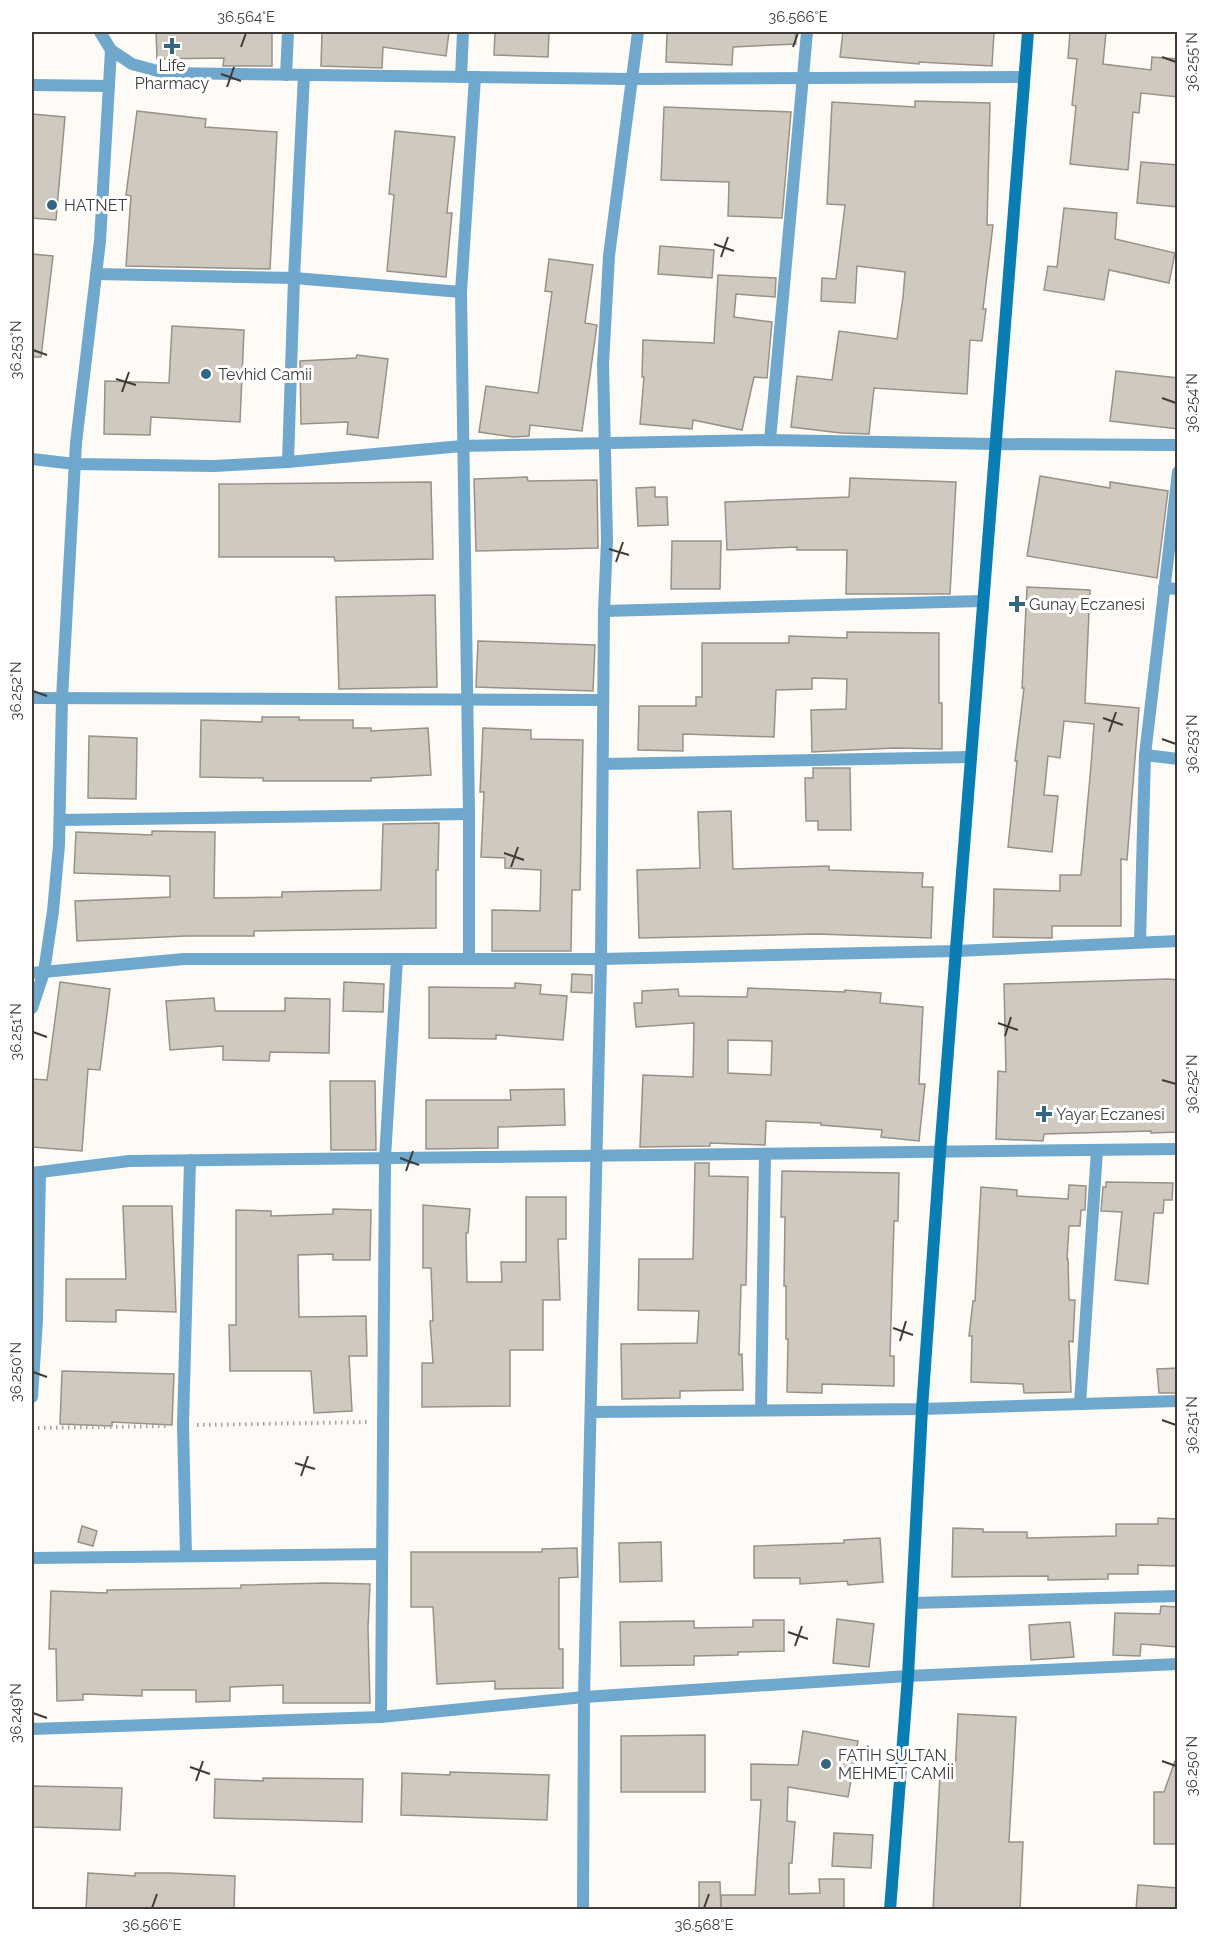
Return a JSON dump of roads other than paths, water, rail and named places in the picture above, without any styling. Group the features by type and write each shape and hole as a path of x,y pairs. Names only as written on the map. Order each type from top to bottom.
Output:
{"street":[{"path":"100,32 111,50 132,64 165,73 633,78 1024,77"},
{"path":"286,75 288,32"},
{"path":"461,76 463,32"},
{"path":"583,1910 584,1697 601,959 604,611 607,540 603,364 609,256 638,32"},
{"path":"770,440 807,32"},
{"path":"890,1910 908,1676 922,1408 940,1153 1028,32"},
{"path":"32,1008 53,911 60,820 62,698 75,464 100,241 111,50"},
{"path":"288,462 304,75"},
{"path":"469,959 461,292 476,77"},
{"path":"32,85 109,86"},
{"path":"96,274 294,278 461,292"},
{"path":"32,459 75,464 214,466 288,462 462,446 770,440 1178,445"},
{"path":"1140,942 1145,755 1178,472"},
{"path":"1164,588 1178,589"},
{"path":"604,611 983,601"},
{"path":"32,698 603,700"},
{"path":"1145,755 1178,759"},
{"path":"603,764 971,757"},
{"path":"60,820 469,814"},
{"path":"38,973 184,959 601,959 956,951 1178,941"},
{"path":"381,1717 385,1158 397,959"},
{"path":"32,1397 37,1320 36,1173 129,1161 1178,1149"},
{"path":"1080,1404 1097,1151"},
{"path":"761,1410 765,1154"},
{"path":"186,1556 183,1425 190,1160"},
{"path":"591,1412 922,1408 1178,1401"},
{"path":"32,1558 382,1554"},
{"path":"912,1603 1178,1596"},
{"path":"32,1729 381,1717 584,1697 908,1676 1178,1664"}],"place":[{"name":"Life Pharmacy","path":"172,46"},
{"name":"HATNET","path":"52,205"},
{"name":"Tevhid Camii","path":"206,374"},
{"name":"Gunay Eczanesi","path":"1017,604"},
{"name":"Yayar Eczanesi","path":"1044,1114"},
{"name":"FATİH SULTAN MEHMET CAMİİ","path":"826,1764"}]}
